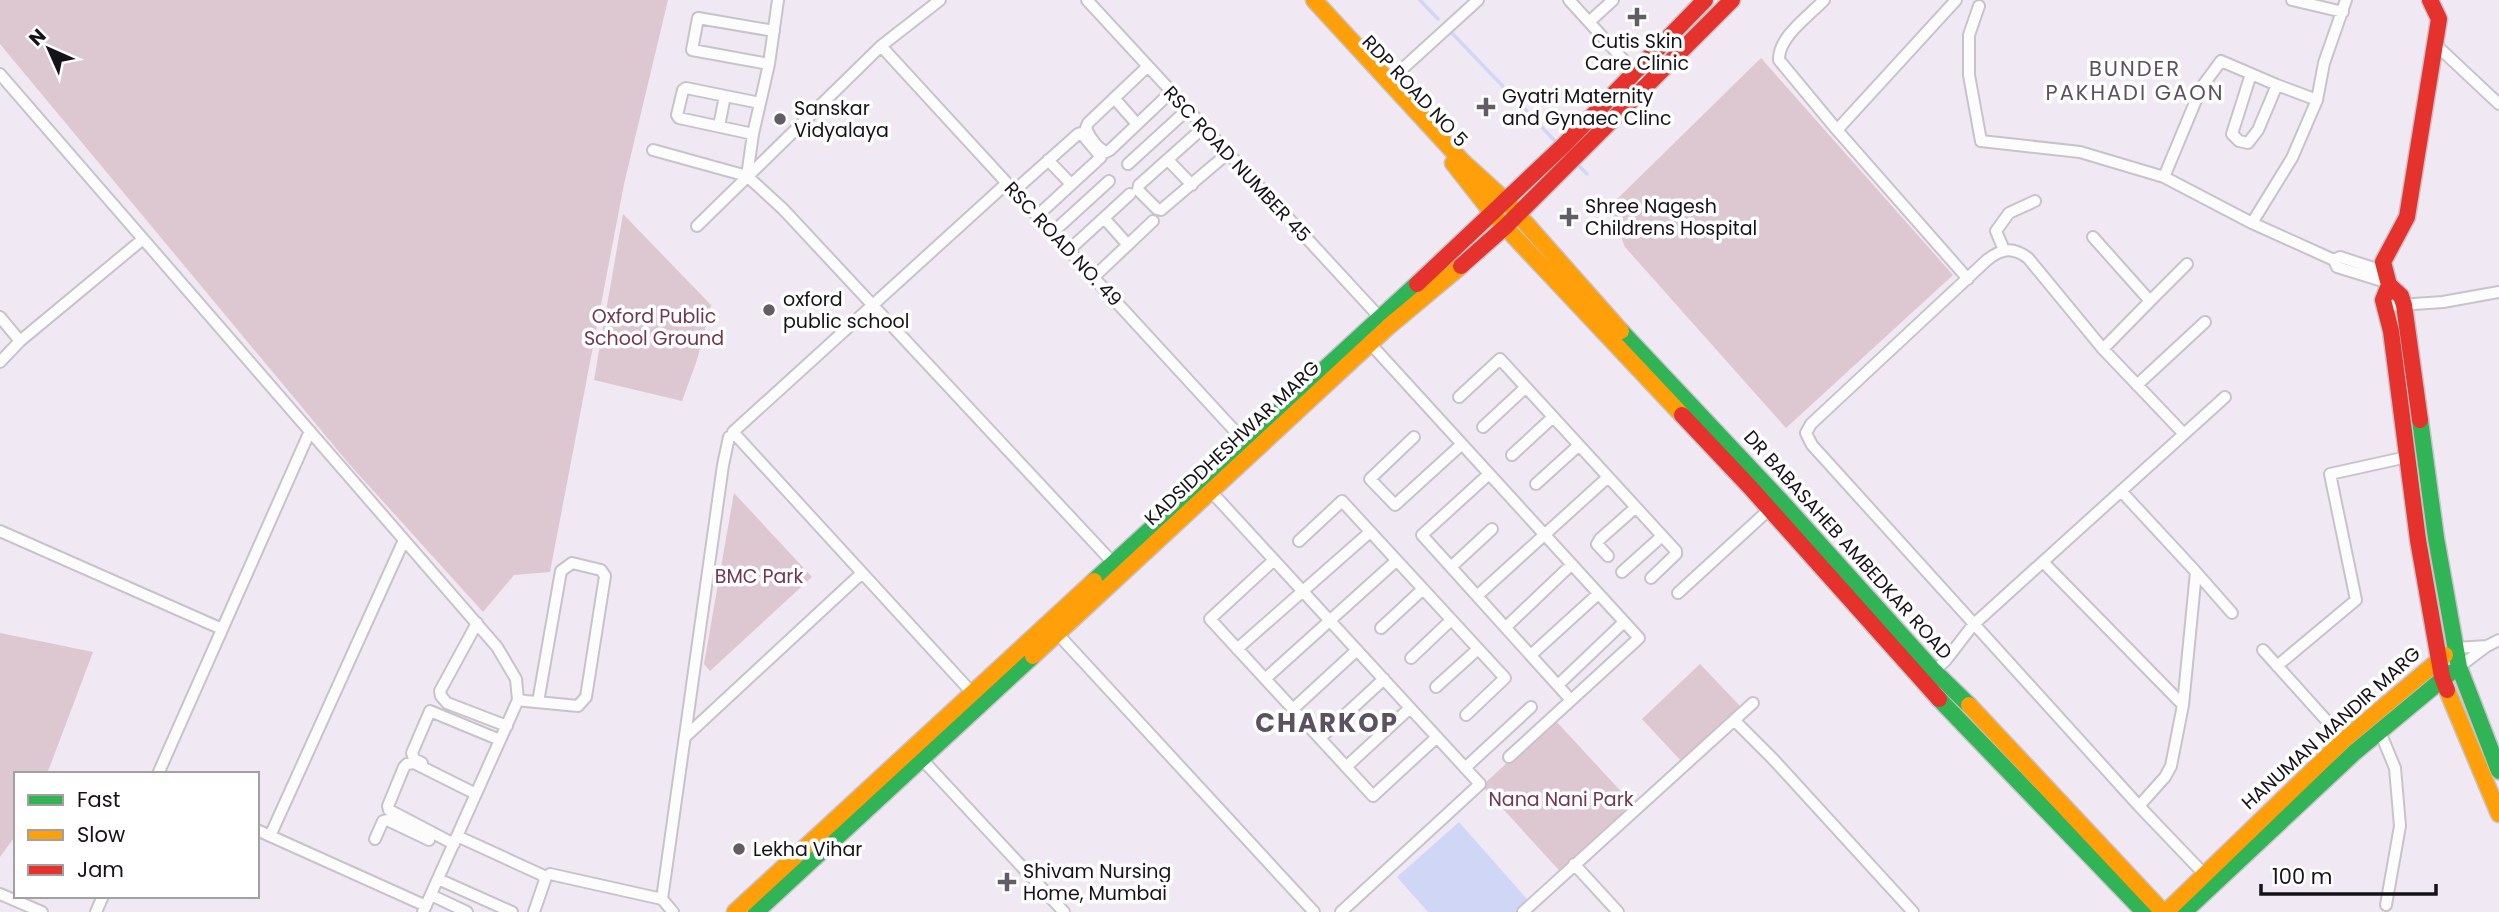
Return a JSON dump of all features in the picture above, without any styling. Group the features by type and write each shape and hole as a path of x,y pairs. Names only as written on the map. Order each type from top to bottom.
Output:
{"main road":[{"name":"RDP ROAD NO 5","path":"1302,0 1456,167 1493,214"},
{"name":"RDP ROAD NO 5","path":"1314,0 1462,161 1506,201"},
{"name":"KADSIDDHESHWAR MARG","path":"756,912 917,754 1384,323 1563,146 1705,0"},
{"name":"KADSIDDHESHWAR MARG","path":"1384,323 1454,273 1505,227 1732,0"},
{"path":"2430,0 2439,19 2407,217 2383,262 2388,280 2402,296 2404,305 2436,538 2459,667 2499,771"},
{"name":"DR BABASAHEB AMBEDKAR ROAD","path":"1506,201 1561,274 1775,505 1929,677 2165,912"},
{"name":"DR BABASAHEB AMBEDKAR ROAD","path":"1493,214 1561,274"},
{"path":"2388,280 2384,300 2391,331 2417,540 2441,677 2499,814"},
{"name":"KADSIDDHESHWAR MARG","path":"1206,486 1245,442 1366,339"},
{"name":"HANUMAN MANDIR MARG","path":"2165,912 2344,740 2439,658 2456,648"},
{"name":"HANUMAN MANDIR MARG","path":"2184,912 2355,752 2441,677 2459,667"},
{"path":"2397,694 2407,708"},
{"name":"DR BABASAHEB AMBEDKAR ROAD","path":"1993,741 2026,790 2144,912"},
{"name":"KADSIDDHESHWAR MARG","path":"735,912 917,754"}],"street":[{"path":"747,176 753,134 769,64 778,0"},
{"path":"697,226 881,46 940,0"},
{"name":"RSC ROAD NUMBER 45","path":"1087,0 1384,323"},
{"path":"1389,81 1478,0"},
{"path":"1569,0 1646,85"},
{"path":"1589,22 1612,0"},
{"path":"1824,0 1788,37 1781,47 1779,60 1968,279"},
{"path":"1837,130 1956,0"},
{"path":"2252,223 2292,158 2317,100 2324,63 2345,6 2292,0"},
{"path":"1979,6 1969,35 1969,75 1981,141 2080,152 2164,177 2252,223 2334,260 2337,267 2388,280"},
{"path":"769,64 692,50 698,18 774,31"},
{"path":"2435,44 2499,104"},
{"name":"RSC ROAD NO. 49","path":"881,46 1245,442"},
{"path":"2164,177 2202,88 2221,61 2317,100"},
{"path":"1148,66 1087,123 1086,128 1102,150 1107,152 1171,92"},
{"path":"0,74 497,647 516,680 518,700 424,909 259,831"},
{"path":"2251,74 2234,122 2232,134 2239,141 2248,143 2258,130 2277,85"},
{"path":"753,134 679,118 677,115 683,90 686,88 761,103"},
{"path":"719,127 725,96"},
{"path":"1114,98 1137,124"},
{"path":"1128,164 1187,110"},
{"path":"1204,127 1139,185 1138,190 1161,211 1228,153"},
{"path":"977,698 733,432 1010,187 1082,133 1101,157 1037,216"},
{"path":"653,150 747,176 783,209 1118,568"},
{"path":"1048,160 1071,184"},
{"path":"1168,160 1192,185"},
{"path":"1052,233 1109,181"},
{"path":"1069,250 1130,194"},
{"path":"2004,250 1996,231 2009,213 2035,201"},
{"path":"1104,218 1128,245"},
{"path":"1097,274 1153,221"},
{"path":"2093,237 2150,301"},
{"path":"0,362 20,341 143,239"},
{"path":"2183,434 2104,349 2028,258 2011,249 1987,260 1811,424 1806,433 1812,445 1973,625 2204,875"},
{"path":"2104,349 2187,264"},
{"path":"2385,306 2443,302 2499,292"},
{"path":"0,317 20,341"},
{"path":"2137,385 2205,322"},
{"path":"1366,339 1639,638 1509,757"},
{"path":"1459,397 1500,359 1676,554 1651,578"},
{"path":"1483,426 1525,388"},
{"path":"1929,677 1947,660 1973,625 2225,397"},
{"path":"1512,455 1552,418"},
{"path":"159,772 310,432"},
{"path":"662,899 729,437"},
{"path":"1414,437 1370,479 1395,505 1462,444"},
{"path":"1536,484 1578,446"},
{"path":"2277,666 2356,600 2330,474 2407,457"},
{"path":"1489,474 1422,535 1571,700"},
{"path":"1477,596 1607,478"},
{"path":"1206,486 1480,784 1341,912"},
{"path":"2121,491 2232,612"},
{"path":"1299,541 1342,501 1505,678 1466,715"},
{"path":"1678,593 1775,505"},
{"path":"1608,556 1597,544 1635,508"},
{"path":"1451,567 1492,529"},
{"path":"0,531 222,629"},
{"path":"1237,649 1370,532"},
{"path":"1622,572 1662,536"},
{"path":"270,836 404,540"},
{"path":"1274,560 1210,619 1237,649 1373,796 1437,737"},
{"path":"1265,679 1396,561"},
{"path":"2043,562 2183,705"},
{"path":"518,700 538,702 578,706 586,697 605,576 601,569 572,563 561,571 538,702"},
{"path":"1506,627 1571,565"},
{"path":"2139,806 2165,777 2171,766 2183,705 2196,572"},
{"path":"685,737 862,573"},
{"path":"1381,628 1423,589"},
{"path":"1531,655 1598,594"},
{"path":"1411,658 1451,620"},
{"path":"1558,685 1624,622"},
{"path":"477,624 440,691 440,696 447,703 506,726"},
{"path":"1053,628 1314,912"},
{"path":"2487,646 2499,640"},
{"name":"HANUMAN MANDIR MARG","path":"2456,648 2487,646"},
{"name":"HANUMAN MANDIR MARG","path":"2459,667 2487,646"},
{"path":"1437,687 1478,649"},
{"path":"1293,709 1357,650"},
{"path":"2263,650 2344,740"},
{"path":"1320,738 1384,679"},
{"path":"1523,912 1753,703"},
{"path":"1465,768 1531,707"},
{"path":"1346,767 1410,708"},
{"path":"477,792 412,757 428,713 434,712 500,740"},
{"path":"1734,720 1913,912"},
{"path":"2380,732 2395,768 2400,826 2385,910"},
{"path":"917,754 1064,912"},
{"path":"454,843 388,810 404,767 414,763 477,792"},
{"path":"374,839 383,821 387,820 542,875 545,880 534,912"},
{"path":"1574,864 1618,912"},
{"path":"550,874 662,899 673,912"},
{"path":"438,879 512,912"},
{"path":"0,894 42,912"},
{"path":"431,895 467,912"}],"green space":[{"path":"0,0 668,0 624,184 550,572 514,575 483,612 350,465 0,44"},
{"path":"1761,58 1953,275 1786,428 1625,247 1609,207"},
{"name":"Oxford Public School Ground","path":"623,214 711,305 697,360 682,401 594,380"},
{"name":"BMC Park","path":"734,493 812,577 710,671 704,664"},
{"path":"0,633 93,652 48,772 14,772 14,838 0,857"},
{"path":"1700,664 1741,707 1683,763 1642,719"},
{"name":"Nana Nani Park","path":"1554,719 1641,813 1568,880 1482,786"}],"water":[{"path":"1459,822 1534,907 1528,912 1428,912 1397,877"}],"waterway":[{"path":"1420,0 1438,19"},
{"path":"1450,31 1557,143"},
{"path":"1576,163 1587,174"}],"traffic: fast":[{"path":"1094,581 1417,284"},
{"path":"1621,331 1780,500 1934,671 1969,705"},
{"path":"2420,420 2436,538 2459,667 2499,771"},
{"path":"756,912 1033,656"},
{"path":"2184,912 2355,752 2450,673"},
{"path":"1939,699 2144,912"}],"traffic: slow":[{"path":"1314,0 1462,161 1506,201 1621,331"},
{"path":"1453,163 1493,214 1682,415"},
{"path":"1033,656 1388,327 1461,266"},
{"path":"735,912 1094,581"},
{"path":"2166,912 2344,740 2445,655"},
{"path":"2447,690 2499,814"},
{"path":"1969,705 2163,912"}],"traffic: jam":[{"path":"1417,284 1563,146 1705,0"},
{"path":"1461,266 1505,227 1732,0"},
{"path":"2420,420 2404,305 2401,296 2389,285 2383,262 2407,217 2439,19 2430,0"},
{"path":"2389,285 2383,300 2391,331 2418,540 2442,677 2447,690"},
{"path":"1682,415 1939,699"}],"place":[{"name":"Cutis Skin Care Clinic","path":"1637,17"},
{"name":"Gyatri Maternity and Gynaec Clinc","path":"1486,107"},
{"name":"Sanskar Vidyalaya","path":"780,119"},
{"name":"Shree Nagesh Childrens Hospital","path":"1569,217"},
{"name":"oxford public school","path":"769,310"},
{"name":"Lekha Vihar","path":"739,849"},
{"name":"Shivam Nursing Home, Mumbai","path":"1007,882"}],"district":[{"name":"BUNDER PAKHADI GAON","path":"2135,80"},
{"name":"CHARKOP","path":"1327,723"}]}
